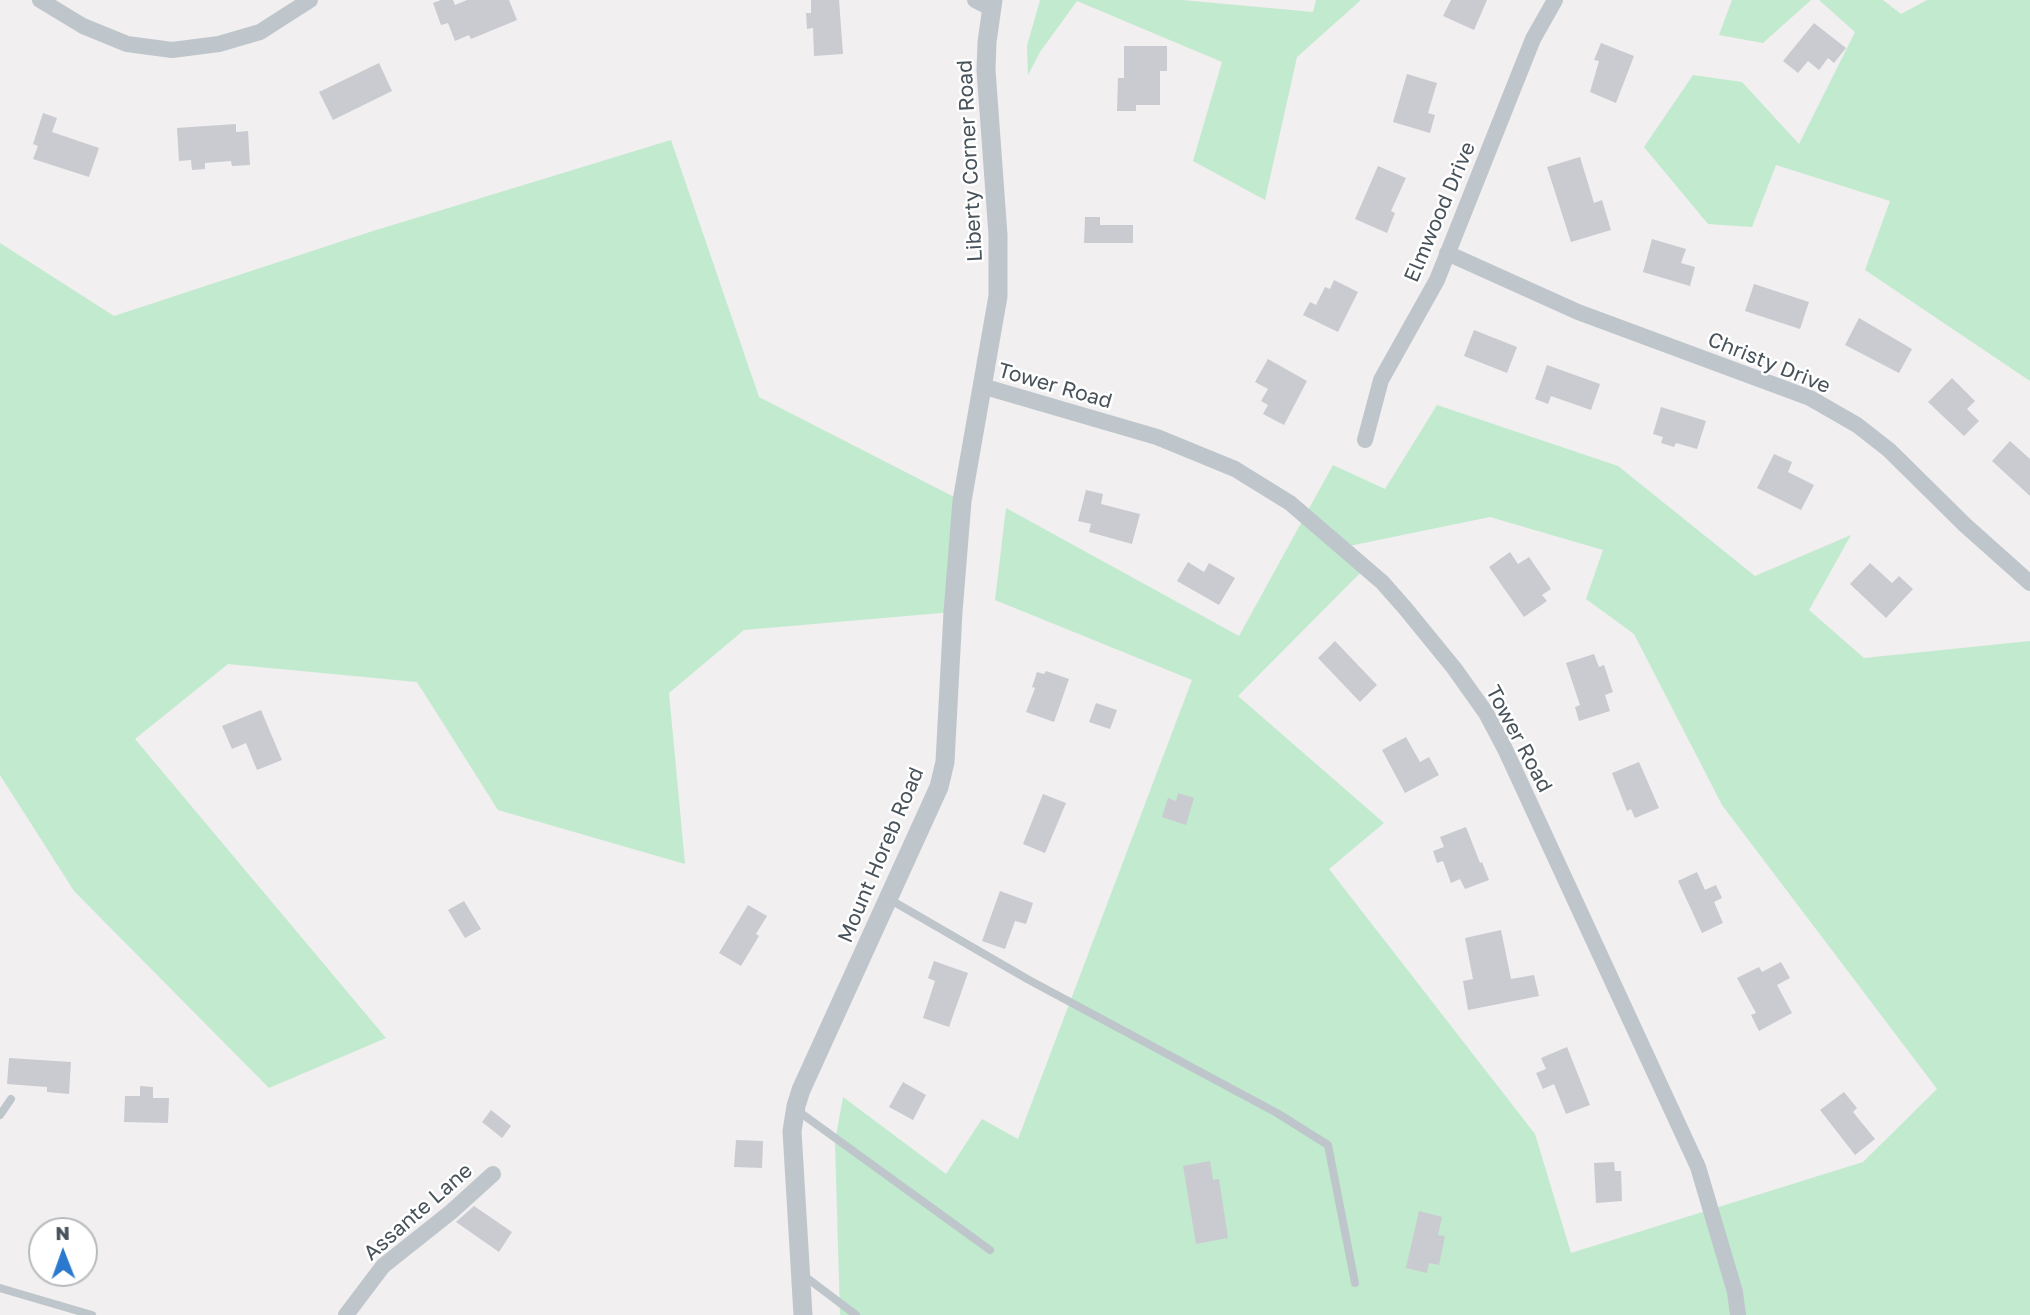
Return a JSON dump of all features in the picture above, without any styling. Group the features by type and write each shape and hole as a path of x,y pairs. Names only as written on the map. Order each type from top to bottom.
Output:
{"street":[{"path":"40,0 83,26 127,44 172,50 219,44 260,32 310,0"},
{"name":"Elmwood Drive","path":"1364,440 1381,380 1437,280 1533,39 1555,0"},
{"name":"Liberty Corner Road","path":"986,3 986,79 999,235 995,319"},
{"name":"Christy Drive","path":"1447,254 1578,312 1810,398 1857,425 1889,450 1965,525 2030,583"},
{"name":"Mount Horeb Road","path":"803,1315 792,1131 795,1110 800,1090 939,787 945,762 962,501 995,319"},
{"name":"Tower Road","path":"982,386 1157,437 1235,469 1290,503 1382,582 1454,668 1486,713 1505,749 1698,1167 1735,1292 1738,1315"},
{"name":"Assante Lane","path":"346,1315 383,1266 451,1212 493,1174"}],"lane":[{"path":"889,899 1041,987 1277,1113 1328,1145 1355,1283"},
{"path":"0,1115 11,1099"},
{"path":"795,1110 990,1250"},
{"path":"801,1273 856,1315"},
{"path":"0,1288 92,1315"}],"green space":[{"path":"1040,0 1182,0 1313,12 1316,0 1361,0 1297,57 1265,200 1193,161 1222,62 1077,1 1040,52 1028,75 1027,46"},
{"path":"1732,0 1811,0 1763,43 1719,35"},
{"path":"1819,0 1883,0 1901,14 1927,0 2030,0 2030,381 1865,270 1890,201 1776,165 1752,227 1708,224 1644,147 1693,75 1742,82 1799,144 1855,32"},
{"path":"671,140 759,397 962,501 953,612 744,630 669,693 685,864 498,810 417,682 228,664 135,739 386,1038 269,1088 74,891 0,775 0,243 114,316 373,231"},
{"path":"1437,405 1618,466 1755,576 1851,535 1809,610 1864,658 2030,641 2030,1315 840,1315 835,1142 843,1097 946,1174 982,1119 1018,1139 1192,680 995,600 1006,508 1239,636 1333,465 1385,489","holes":["1490,517 1603,550 1586,599 1634,634 1722,805 1937,1089 1863,1162 1571,1253 1535,1134 1329,869 1384,823 1238,696 1368,565 1349,546"]}],"building":[{"path":"453,0 455,5 467,0 509,0 517,20 471,39 469,35 455,41 448,23 441,25 433,3"},
{"path":"811,0 839,0 843,54 814,56 813,28 807,29 806,13 811,13"},
{"path":"1451,0 1487,0 1474,30 1443,16"},
{"path":"1814,23 1846,48 1834,63 1828,58 1819,70 1808,61 1798,73 1783,61"},
{"path":"1601,43 1634,56 1616,103 1590,92 1599,61 1594,60"},
{"path":"1124,46 1167,46 1167,71 1160,71 1160,105 1136,105 1136,111 1117,111 1118,78 1124,78"},
{"path":"379,63 392,91 333,120 319,92"},
{"path":"1407,74 1437,83 1428,113 1435,115 1430,133 1393,122"},
{"path":"43,113 57,118 52,132 99,148 89,177 33,159 38,146 33,144"},
{"path":"236,124 236,132 248,131 250,165 232,166 231,161 205,163 205,169 192,170 191,160 179,161 177,128"},
{"path":"1580,157 1594,203 1602,200 1611,230 1571,242 1547,167"},
{"path":"1378,166 1406,178 1391,211 1395,213 1387,233 1355,219"},
{"path":"1085,217 1100,217 1100,225 1133,225 1133,243 1084,243"},
{"path":"1652,239 1686,249 1681,263 1695,267 1690,286 1643,272"},
{"path":"1334,280 1358,292 1338,332 1303,315 1310,302 1316,305 1325,287 1330,289"},
{"path":"1754,284 1809,302 1800,329 1745,311"},
{"path":"1859,318 1912,349 1899,373 1845,345"},
{"path":"1474,330 1517,347 1507,373 1464,356"},
{"path":"1268,359 1307,381 1284,425 1263,414 1268,405 1261,401 1268,389 1255,382"},
{"path":"1547,365 1600,384 1591,410 1551,396 1548,404 1535,399"},
{"path":"1952,378 1975,401 1967,409 1979,421 1964,436 1928,402"},
{"path":"1661,407 1706,421 1697,449 1676,443 1674,447 1661,443 1663,437 1653,434"},
{"path":"2010,441 2030,459 2030,496 1992,461"},
{"path":"1774,454 1792,462 1788,472 1814,485 1801,510 1757,488"},
{"path":"1086,490 1103,494 1101,504 1140,514 1132,544 1089,532 1091,524 1078,521"},
{"path":"1510,552 1518,564 1529,557 1551,589 1542,595 1547,601 1524,617 1489,567"},
{"path":"1188,562 1204,572 1209,563 1235,578 1219,605 1177,581"},
{"path":"1870,563 1892,583 1899,576 1913,589 1886,618 1850,584"},
{"path":"1335,641 1377,685 1360,702 1318,658"},
{"path":"1594,654 1599,667 1604,665 1613,692 1605,695 1610,711 1579,721 1575,707 1580,705 1566,663"},
{"path":"1046,671 1069,679 1054,722 1026,712 1035,688 1032,687 1037,672 1044,674"},
{"path":"1096,703 1117,710 1110,729 1089,722"},
{"path":"261,710 282,760 257,770 246,743 232,749 222,726"},
{"path":"1406,737 1420,762 1429,757 1439,775 1405,793 1382,750"},
{"path":"1639,762 1659,808 1635,818 1631,809 1627,811 1612,773"},
{"path":"1178,793 1194,798 1186,825 1162,817 1168,798 1176,801"},
{"path":"1043,794 1066,803 1045,853 1023,844"},
{"path":"1466,827 1489,880 1465,889 1460,879 1451,883 1443,861 1437,863 1433,851 1444,847 1440,837"},
{"path":"1697,872 1705,890 1716,885 1722,898 1714,902 1723,923 1702,933 1678,881"},
{"path":"1000,891 1033,903 1026,924 1015,921 1005,949 982,941"},
{"path":"464,901 481,929 465,938 448,910"},
{"path":"748,905 767,916 756,934 759,936 741,966 719,953"},
{"path":"1501,930 1511,979 1534,975 1539,996 1468,1010 1463,981 1473,979 1465,938"},
{"path":"934,961 968,973 949,1027 923,1018 935,981 928,978"},
{"path":"1781,962 1790,978 1777,985 1792,1013 1759,1031 1751,1015 1756,1013 1737,978 1759,967 1762,972"},
{"path":"1567,1047 1590,1105 1566,1114 1554,1084 1543,1089 1536,1073 1546,1069 1541,1058"},
{"path":"9,1058 71,1062 69,1094 47,1092 47,1087 7,1084"},
{"path":"903,1082 926,1095 913,1120 889,1107"},
{"path":"140,1086 153,1087 153,1098 169,1098 168,1123 124,1122 125,1096 140,1096"},
{"path":"1844,1092 1857,1108 1853,1112 1875,1139 1855,1155 1820,1110"},
{"path":"491,1110 511,1126 502,1138 482,1122"},
{"path":"736,1140 763,1141 762,1168 734,1167"},
{"path":"1210,1161 1213,1180 1219,1179 1228,1238 1196,1244 1183,1166"},
{"path":"1614,1162 1615,1171 1621,1171 1622,1201 1596,1203 1594,1163"},
{"path":"474,1206 512,1232 499,1252 456,1222"},
{"path":"1419,1211 1442,1217 1438,1235 1445,1236 1439,1265 1429,1263 1427,1273 1406,1268"}]}
